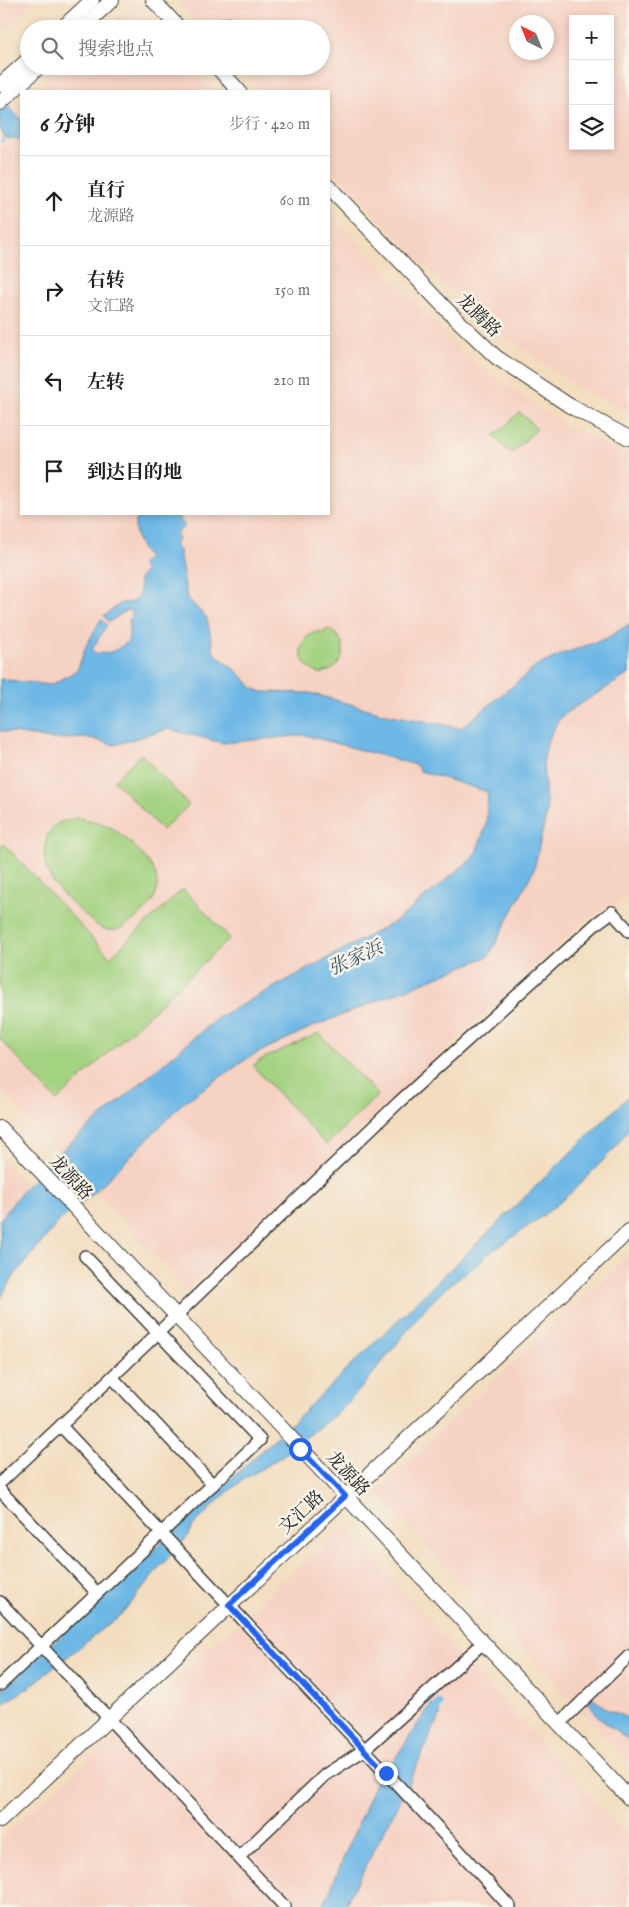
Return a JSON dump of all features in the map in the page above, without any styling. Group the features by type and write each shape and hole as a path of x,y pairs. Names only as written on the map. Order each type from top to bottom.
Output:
{"main road":[{"path":"71,20 92,0"},
{"path":"91,20 112,0"},
{"path":"154,0 172,20"},
{"path":"0,103 5,87 20,70"},
{"path":"5,87 25,75"},
{"path":"224,75 238,90"},
{"name":"龙腾路","path":"330,188 450,313 496,357 570,406 629,438"},
{"name":"龙源路","path":"0,1128 629,1798"},
{"name":"文汇路","path":"0,1821 629,1231"}],"street":[{"path":"0,1483 399,1102 597,923 612,912 629,931"},
{"path":"0,1685 260,1440 85,1256"},
{"path":"112,1377 213,1485"},
{"path":"61,1426 510,1907"},
{"path":"0,1490 98,1593"},
{"path":"0,1602 285,1907"},
{"path":"239,1857 325,1775 364,1750 483,1643"},
{"path":"559,1724 629,1656"}],"shaded area":[{"path":"0,0 37,0 0,33"},
{"path":"176,0 629,0 629,414 573,385 504,336 464,303 413,255 330,165 330,90 260,90 246,75 330,75 330,20 195,20"},
{"path":"132,5 146,20 115,20"},
{"path":"54,75 199,75 213,90 37,90"},
{"path":"20,106 20,515 330,515 330,213 467,357 557,421 629,456 629,895 581,924 187,1290 0,1089 0,124"},
{"path":"0,1158 26,1186 0,1220"},
{"path":"629,1255 629,1762 375,1492"},
{"path":"343,1526 629,1838 629,1907 0,1907 0,1840"}],"green space":[{"path":"520,412 537,429 511,454 494,436"},
{"path":"327,629 340,638 343,650 341,660 337,665 331,670 323,672 323,674 313,671 306,665 301,650 303,642 308,636 315,632 325,632"},
{"path":"141,754 189,805 162,830 114,780"},
{"path":"76,818 99,822 117,831 142,854 155,873 157,890 150,905 141,914 119,929 107,930 93,922 63,895 46,868 44,855 50,831 59,823"},
{"path":"4,844 110,957 183,889 230,938 57,1101 0,1039 0,848"},
{"path":"319,1033 378,1095 326,1145 253,1066 260,1060"}],"water":[{"path":"0,96 20,118 20,139 5,138 0,128"},
{"name":"张家浜","path":"140,515 181,515 178,518 185,526 176,534 179,538 174,545 179,551 187,598 207,618 214,653 239,673 253,688 262,692 310,693 386,714 461,728 537,666 560,655 607,638 629,624 629,674 564,714 547,742 543,765 547,811 534,869 489,956 312,1027 251,1056 184,1102 94,1193 60,1220 14,1276 0,1300 0,1220 26,1186 61,1151 217,1018 396,921 474,857 486,826 488,792 420,771 417,766 409,763 305,735 223,743 168,729 114,745 91,738 52,739 0,731 0,679 50,685 68,676 78,669 85,648 101,619 107,625 92,649 95,653 113,651 129,640 129,620 133,611 127,610 109,622 104,616 121,603 133,602 140,593 139,580 145,571 141,564 148,558 136,536 135,521"},
{"path":"629,1096 629,1128 613,1150 574,1190 544,1215 484,1257 485,1259 447,1287 426,1307 364,1385 340,1411 282,1456 243,1480 223,1496 192,1527 189,1535 123,1613 28,1688 0,1706 0,1692 299,1416"},
{"path":"592,1698 606,1708 629,1719 629,1740 600,1719 588,1701"},
{"path":"432,1703 441,1713 402,1797 344,1907 323,1907 375,1783 388,1769"}],"waterway":[{"path":"0,142 5,138"},
{"path":"432,1717 439,1704"}],"route":[{"path":"300,1449 345,1496 229,1605 386,1773"}]}
